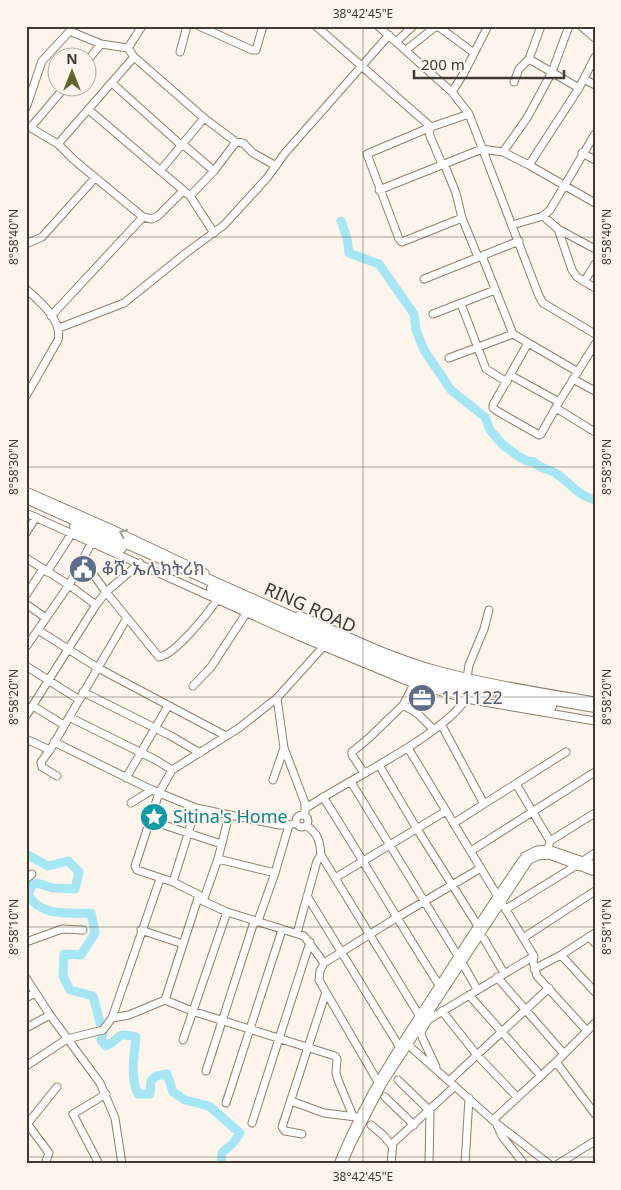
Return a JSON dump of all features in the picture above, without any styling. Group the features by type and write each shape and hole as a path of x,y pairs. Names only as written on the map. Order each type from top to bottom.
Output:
{"highway":[{"name":"RING ROAD","path":"26,498 390,661 484,688 595,707"},
{"name":"RING ROAD","path":"26,505 379,664 463,690 595,714"}],"street":[{"path":"128,48 142,26"},
{"path":"180,52 187,26"},
{"path":"199,26 252,50 256,50 263,26"},
{"path":"316,26 431,128"},
{"path":"378,26 452,92 469,114 543,303 595,334"},
{"path":"396,42 413,26"},
{"path":"452,92 488,26"},
{"path":"514,82 519,69 529,59 541,26"},
{"path":"503,152 527,118 552,72 569,26"},
{"path":"581,26 593,28 595,38"},
{"path":"406,50 435,27 439,27 474,52"},
{"path":"26,108 42,61 69,32 72,32 100,44 128,48 134,57 204,118 236,142 243,143 253,153 276,166"},
{"path":"59,328 124,303 224,225 389,35"},
{"path":"97,48 100,44"},
{"path":"58,144 134,57"},
{"path":"529,165 579,88 595,57"},
{"path":"529,59 579,88"},
{"path":"584,79 595,85"},
{"path":"112,83 181,145 186,147 214,171"},
{"path":"55,98 29,126 58,144 95,178 143,217 152,219 158,216 183,191"},
{"path":"89,110 190,196 214,233"},
{"path":"462,218 402,242 399,239 379,190 367,154 469,114"},
{"path":"160,171 204,118"},
{"path":"431,128 430,136 456,193 462,218 495,290 512,334 578,372"},
{"path":"512,225 543,216 550,210 582,153 595,134"},
{"path":"190,196 214,171 236,142"},
{"path":"379,190 482,149 503,152 595,203"},
{"path":"582,153 595,160"},
{"path":"26,244 42,237 95,178"},
{"path":"543,216 558,229 595,249"},
{"path":"51,316 143,217"},
{"path":"558,229 572,270 577,277 595,288"},
{"path":"424,279 519,241"},
{"path":"584,282 595,264"},
{"path":"26,289 51,316 59,328 58,340 26,396"},
{"path":"433,314 495,290"},
{"path":"460,304 486,369 557,405 595,432"},
{"path":"448,358 512,334"},
{"path":"528,343 493,408 539,435 593,349"},
{"path":"573,379 595,391"},
{"path":"26,491 110,528 216,579 403,659 467,678 595,701"},
{"path":"26,513 324,647 414,684 466,698 595,721"},
{"path":"26,533 36,517"},
{"path":"26,595 72,534"},
{"path":"26,647 69,585 92,542"},
{"path":"26,558 69,585 96,605"},
{"path":"83,560 157,656 162,656 187,636 218,599"},
{"path":"26,716 96,605 106,592 140,563"},
{"path":"26,604 46,618"},
{"path":"467,678 469,665 484,629 489,610"},
{"path":"193,686 211,667 247,612"},
{"path":"57,776 40,766 41,762 50,750 78,699 127,618"},
{"path":"38,630 98,668 226,736"},
{"path":"324,647 277,698 258,714 172,770 155,792 149,820 135,866 137,870 173,882 227,912 304,936 324,963"},
{"path":"26,666 78,699"},
{"path":"364,774 352,752 403,705 414,684"},
{"path":"83,692 171,736 200,753"},
{"path":"277,698 284,748 306,812 308,820 306,826"},
{"path":"206,1071 254,925 258,921 292,824 297,817 306,812 323,797 408,748 434,730 459,709 466,698"},
{"path":"403,705 418,714 434,730"},
{"path":"33,706 64,726"},
{"path":"126,778 139,752 168,706"},
{"path":"69,717 172,770"},
{"path":"441,724 484,804"},
{"path":"26,739 50,750"},
{"path":"54,742 155,792 196,808 292,824 300,827 306,826 312,829 320,843 321,855 419,1015"},
{"path":"274,780 284,748"},
{"path":"408,748 534,956 534,969 537,976 587,1031"},
{"path":"454,823 566,752"},
{"path":"379,765 451,885 478,926"},
{"path":"471,851 595,772"},
{"path":"351,782 458,956"},
{"path":"516,784 534,812 549,845 595,872"},
{"path":"131,803 155,792"},
{"path":"323,797 439,985"},
{"path":"173,882 196,808"},
{"path":"335,878 446,811"},
{"path":"338,1164 356,1117 525,856 549,845 595,813"},
{"path":"165,1000 183,944 218,858 229,815"},
{"path":"149,820 222,844"},
{"path":"506,909 595,853"},
{"path":"297,933 317,861 321,855"},
{"path":"343,1164 403,1043 419,1015 478,926 529,860 538,856 550,855 595,865"},
{"path":"218,858 275,873"},
{"path":"378,1082 319,980 324,963 481,868"},
{"path":"26,1066 67,1039 103,1030 112,1018 160,879"},
{"path":"523,938 595,891"},
{"path":"307,896 341,953 403,1043 449,1080 494,1121 549,1164"},
{"path":"183,1040 227,912"},
{"path":"26,942 62,929 82,930"},
{"path":"141,930 183,944"},
{"path":"226,1103 282,930"},
{"path":"534,969 562,955 592,935 595,943"},
{"path":"484,939 504,973"},
{"path":"252,1123 310,942"},
{"path":"562,955 595,992"},
{"path":"438,1071 421,1032 428,1020 534,956"},
{"path":"464,966 477,989"},
{"path":"497,977 564,1054"},
{"path":"26,978 50,1016 100,1083 106,1094 115,1118 122,1164"},
{"path":"449,1080 549,988"},
{"path":"302,1134 285,1131 282,1127 326,992"},
{"path":"26,998 35,993"},
{"path":"469,995 541,1076"},
{"path":"444,996 450,1006"},
{"path":"112,1018 129,1015 165,1000 192,1011 335,1056 338,1059 336,1072 338,1080 356,1117"},
{"path":"442,1011 477,1055 517,1097"},
{"path":"26,1028 50,1016"},
{"path":"494,1121 595,1023"},
{"path":"556,1062 595,1114"},
{"path":"398,1080 430,1110 429,1164"},
{"path":"391,1164 393,1144 455,1086"},
{"path":"45,1164 49,1153 27,1123 57,1087"},
{"path":"99,1164 72,1114 106,1094"},
{"path":"385,1097 414,1125"},
{"path":"465,1164 469,1098"},
{"path":"291,1101 324,1113 356,1117"},
{"path":"494,1121 502,1136 524,1164"},
{"path":"371,1125 392,1146"},
{"path":"558,1164 595,1141"}],"waterway":[{"path":"341,221 347,238 349,253 379,264 414,314 416,330 424,350 451,390 485,417 490,430 503,445 527,461 534,462 555,473 577,491 595,500"},
{"path":"26,854 48,866 68,861 79,872 75,889 53,888 37,883 32,885 28,895 40,907 48,910 65,913 91,913 95,933 81,955 64,954 63,976 70,990 93,996 103,1034 101,1040 106,1046 121,1035 136,1037 133,1074 138,1094 150,1094 151,1081 156,1076 167,1074 173,1092 185,1100 209,1106 240,1133 222,1153 221,1164"}],"place":[{"name":"ቆሼ ኤሌክትሪክ","path":"83,569"},
{"name":"111122","path":"422,698"},
{"name":"Sitina's Home","path":"154,817"}]}
